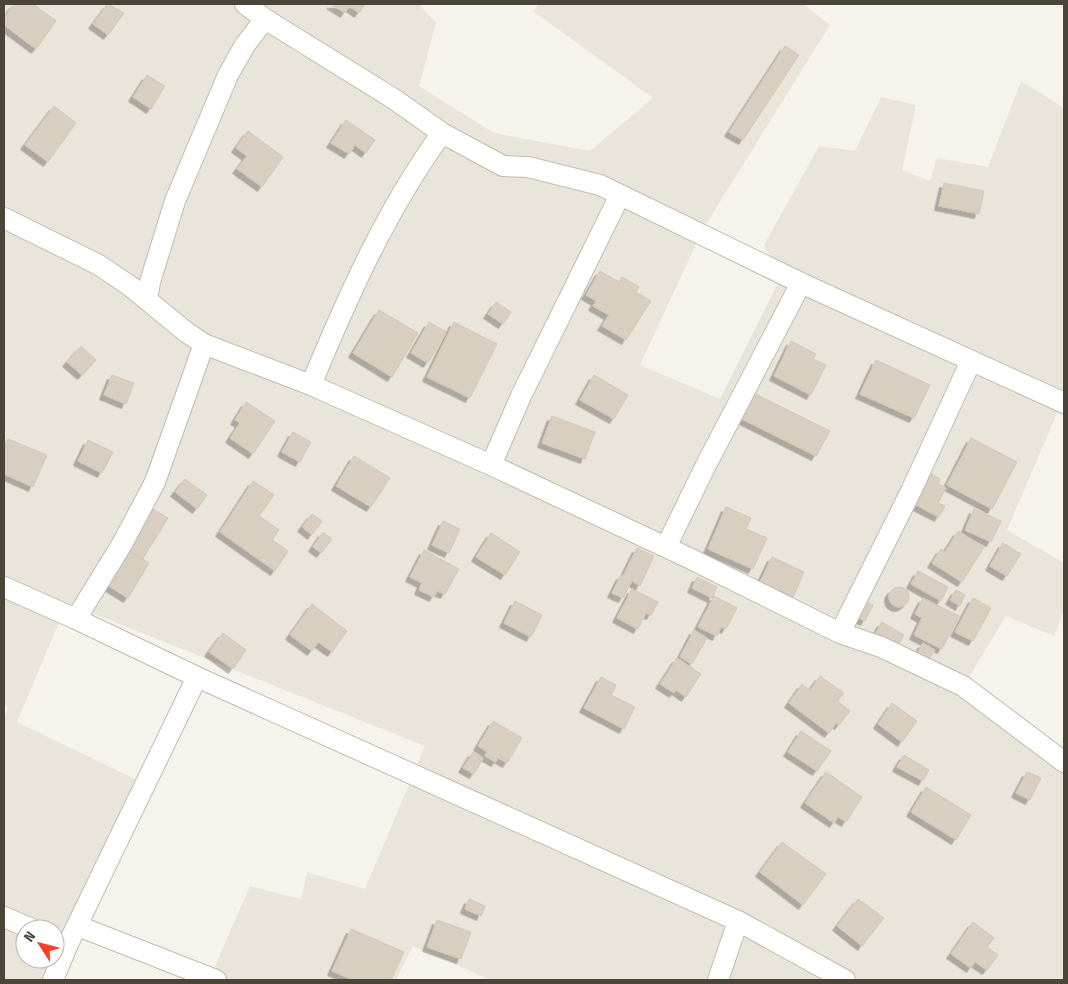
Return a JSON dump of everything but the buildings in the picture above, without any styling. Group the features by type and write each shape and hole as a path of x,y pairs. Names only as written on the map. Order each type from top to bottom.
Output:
{"street":[{"path":"245,4 394,99 442,133 503,166 528,166 600,185 801,283 1064,403"},
{"path":"147,300 150,282 175,201 228,75 245,45 266,19"},
{"path":"311,385 349,294 393,210 430,148 442,133"},
{"path":"491,465 521,396 620,194"},
{"path":"4,218 99,266 204,344 311,385 491,465 840,633 881,647 963,686 1064,762"},
{"path":"666,548 705,467 801,283"},
{"path":"76,619 122,544 155,482 204,344"},
{"path":"840,633 911,491 971,362"},
{"path":"4,587 197,677 738,922 845,980"},
{"path":"65,937 78,926 197,677"},
{"path":"718,980 738,922"},
{"path":"78,926 216,980"}],"shaded area":[{"path":"4,4 419,4 436,23 419,86 494,133 590,151 653,98 533,11 539,4 803,4 830,25 703,229 640,365 720,399 781,277 764,245 819,146 855,151 881,97 916,105 902,170 930,181 937,158 988,167 1021,81 1064,108 1064,397 1007,530 1064,563 1064,610 1054,636 1006,616 968,679 1064,749 1064,980 491,980 413,946 396,980 209,980 250,886 301,899 307,872 365,889 425,746 67,603 17,722 137,780 65,935 65,919 15,919 15,969 49,969 44,980 4,980 4,718 8,707 4,704"}]}
